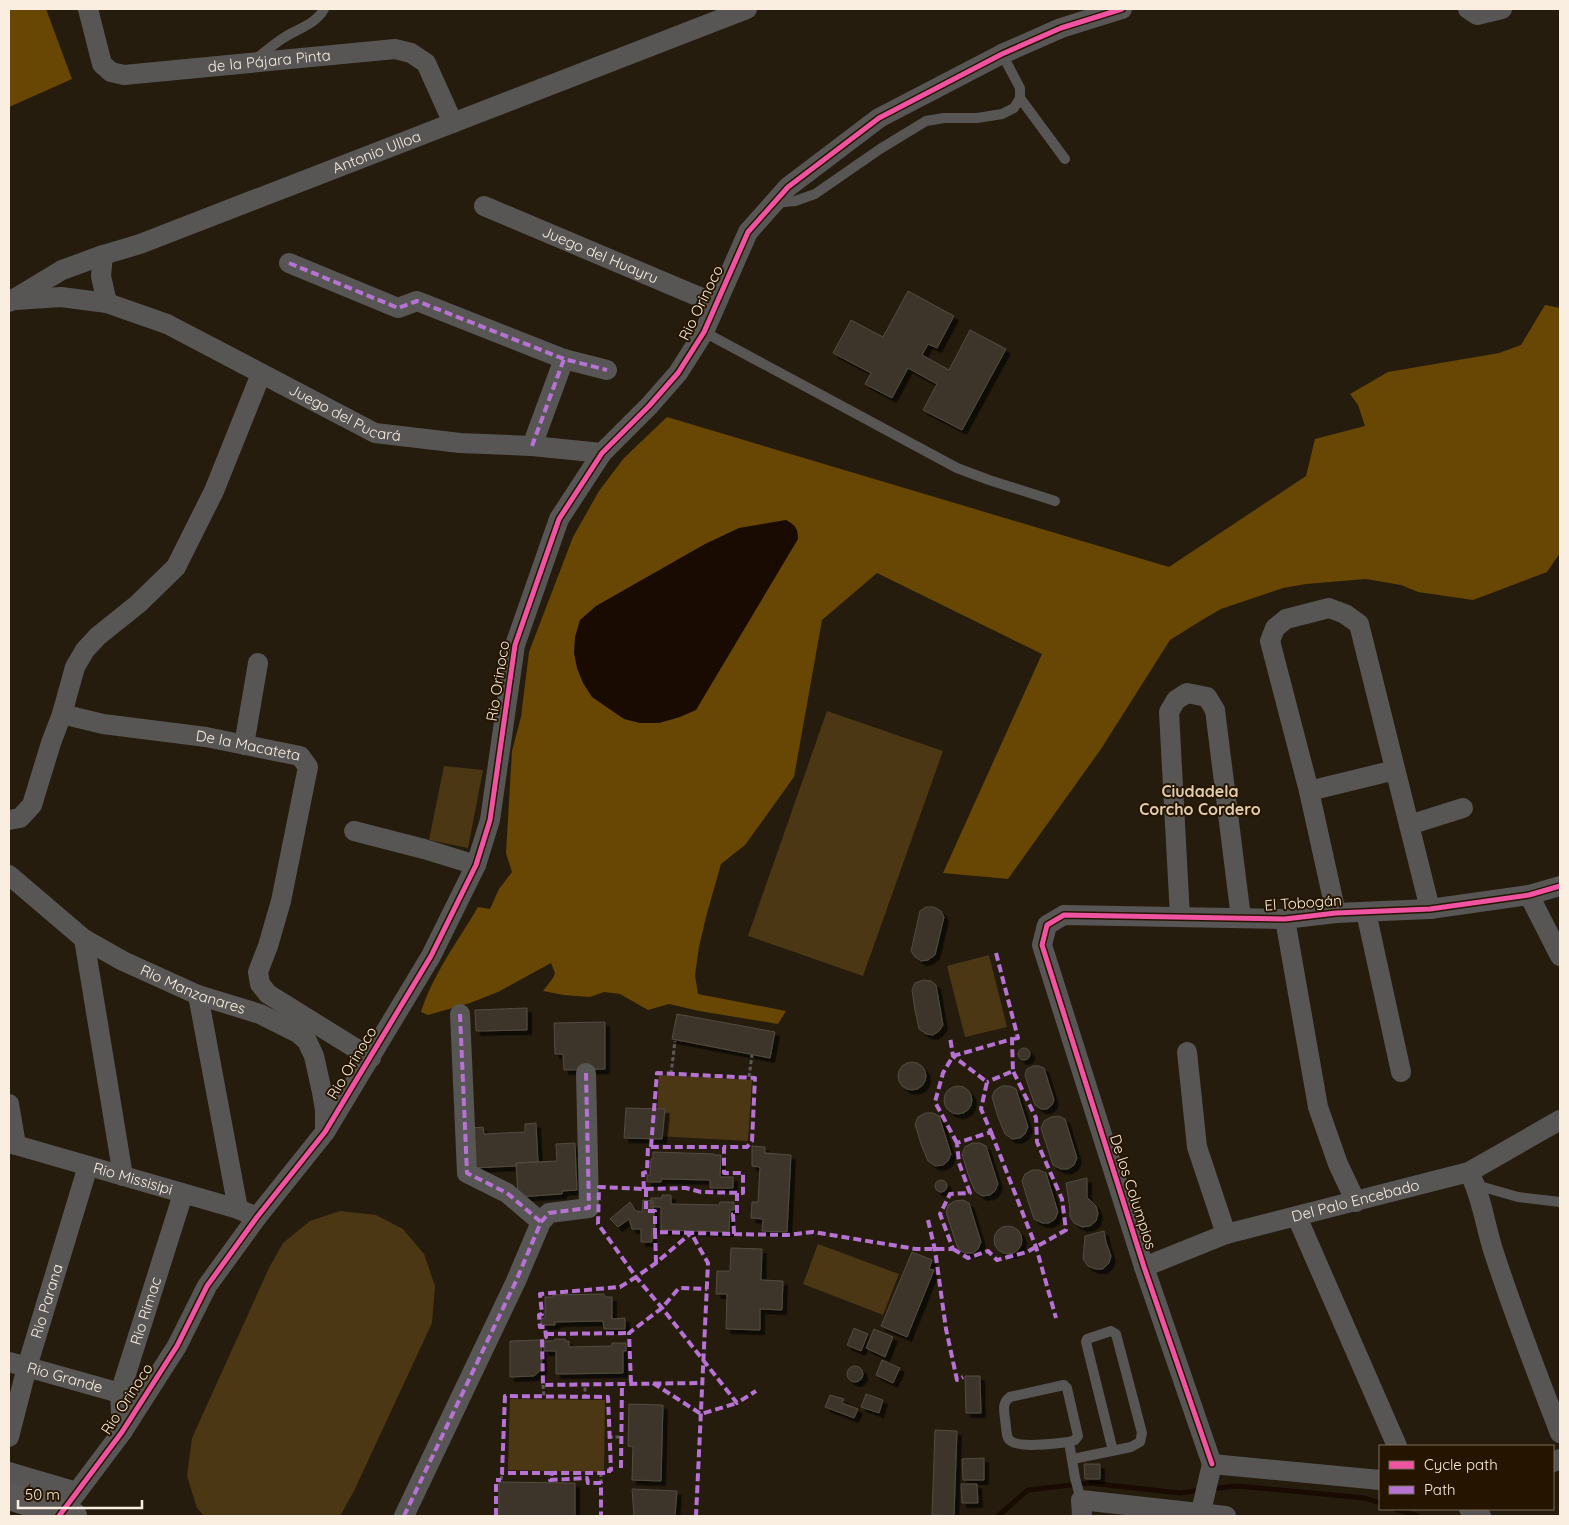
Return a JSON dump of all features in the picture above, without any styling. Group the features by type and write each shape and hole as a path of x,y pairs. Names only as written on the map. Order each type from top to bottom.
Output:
{"street":[{"name":"de la Pájara Pinta","path":"88,9 102,64 111,72 124,75 395,49 411,53 426,63 453,122"},
{"name":"Antonio Ulloa","path":"11,301 62,270 140,244 747,9"},
{"name":"Rio Orinoco","path":"68,1509 122,1432 177,1346 207,1286 248,1213 324,1132 371,1058 431,956 476,865 490,820 515,645 559,519 602,453 678,372 704,332 748,232 788,187 879,118 1002,54 1061,28 1122,9"},
{"path":"1468,9 1477,15 1502,9"},
{"name":"Juego del Huayru","path":"484,206 716,304"},
{"path":"103,255 102,276 106,303"},
{"path":"289,263 398,308 418,301 564,359 607,370"},
{"name":"Juego del Pucará","path":"11,301 61,297 106,303 167,324 375,433 460,442 532,446 602,453"},
{"path":"532,446 564,359"},
{"path":"9,820 20,818 32,805 62,714 75,667 85,650 98,636 138,604 176,567 214,491 260,374"},
{"path":"1336,913 1309,791 1270,641 1275,628 1286,619 1329,608 1345,614 1359,624 1430,909"},
{"path":"244,745 258,663"},
{"path":"1180,917 1170,712 1176,700 1187,694 1207,698 1215,710 1241,918"},
{"name":"De la Macateta","path":"62,714 103,724 206,737 300,756 308,767 281,901 268,946 258,972"},
{"path":"1309,791 1395,770"},
{"path":"1409,825 1463,808"},
{"path":"354,831 476,865"},
{"name":"Rio Manzanares","path":"9,875 84,939 123,961 198,995 260,1014 298,1033 307,1041 314,1056 324,1101 324,1132"},
{"name":"El Tobogán","path":"1047,925 1064,915 1285,919 1336,913 1430,909 1528,895 1560,886"},
{"path":"1528,895 1560,956"},
{"path":"1366,912 1401,1072"},
{"path":"1285,919 1318,1107 1338,1164 1356,1202"},
{"name":"De los Columpios","path":"1047,925 1042,945 1144,1267 1211,1470"},
{"path":"84,939 123,1176"},
{"name":"Rio Manzanares","path":"258,972 260,984 268,994 371,1058"},
{"path":"198,995 248,1213"},
{"path":"460,1014 467,1173 507,1193 541,1222"},
{"path":"1187,1052 1197,1147 1226,1234"},
{"path":"404,1516 516,1281 541,1222 549,1213 589,1208 586,1073"},
{"path":"9,1104 12,1144"},
{"name":"Del Palo Encebado","path":"1144,1267 1226,1234 1356,1202 1472,1179 1560,1120"},
{"name":"Rio Missisipi","path":"12,1144 248,1213"},
{"name":"Rio Parana","path":"9,1437 18,1365 88,1166"},
{"path":"1472,1179 1493,1251 1560,1433"},
{"name":"Rio Rimac","path":"122,1432 120,1393 183,1194"},
{"path":"1297,1217 1397,1445"},
{"name":"Rio Grande","path":"18,1365 120,1393"},
{"path":"1201,1511 1211,1470 1379,1480"},
{"path":"9,1472 68,1509"},
{"path":"9,1496 68,1509"},
{"path":"1080,1503 1201,1511 1226,1516"}],"lane":[{"path":"251,63 284,37 305,27 320,16 324,9"},
{"path":"773,204 795,201 815,194 880,149 926,121 944,118 977,118 1002,114 1014,108 1020,98 1020,88 1002,54"},
{"path":"1020,98 1065,160"},
{"path":"704,332 957,468 1055,501"},
{"path":"1472,1179 1518,1197 1560,1202"},
{"path":"1073,1459 1113,1451 1131,1447 1140,1442 1142,1433 1116,1334 1111,1331 1087,1338 1086,1342 1113,1451"},
{"path":"1064,1385 1067,1388 1078,1436 1070,1442 1021,1446 1011,1442 1008,1438 1005,1400 1010,1397 1064,1385"},
{"path":"1070,1442 1080,1503"}],"path":[{"path":"671,1074 675,1041"},
{"path":"749,1077 752,1055"},
{"path":"585,1384 585,1398"},
{"path":"543,1385 544,1397"},
{"path":"609,1437 621,1437"},
{"path":"501,1480 502,1473"},
{"path":"601,1473 601,1482"}],"shaded area":[{"path":"9,9 46,9 72,79 9,107"},
{"path":"1545,305 1560,308 1560,553 1547,572 1473,600 1418,592 1401,585 1366,579 1283,588 1221,609 1170,640 1101,749 1008,879 943,873 1042,654 877,573 822,620 794,777 745,845 721,864 699,947 695,975 698,994 786,1011 778,1024 669,1004 648,1010 620,994 604,992 590,997 543,991 555,973 551,963 498,992 470,1003 428,1015 421,1012 432,984 446,958 478,907 490,909 499,889 512,872 506,853 512,751 521,717 529,652 573,537 599,491 624,458 667,417 1169,567 1306,476 1315,439 1365,426 1358,405 1350,394 1388,372 1499,353 1521,345"},
{"path":"786,520 795,527 798,539 696,710 659,723 640,723 624,719 592,697 583,683 574,653 575,637 580,620 596,606 705,544 739,528"},
{"path":"827,711 943,751 863,976 748,936"},
{"path":"444,766 483,770 468,848 429,840"},
{"path":"989,955 1007,1027 965,1037 947,966"},
{"path":"659,1075 752,1080 748,1141 656,1136"},
{"path":"340,1211 376,1215 403,1229 424,1254 435,1286 432,1323 354,1491 340,1516 204,1516 197,1508 187,1476 192,1438 269,1268 283,1243 310,1221"},
{"path":"818,1244 899,1274 883,1315 803,1284"},
{"path":"510,1399 605,1400 604,1472 508,1470"}],"building":[{"path":"908,291 954,316 937,348 928,344 922,355 949,370 970,330 1006,349 962,430 923,410 937,384 908,368 892,398 865,384 871,373 833,353 851,320 883,337"},
{"path":"926,907 934,907 941,911 944,917 935,955 928,960 921,961 911,951 920,911"},
{"path":"923,980 931,981 936,985 943,1025 933,1035 926,1034 919,1029 915,1010 912,990 915,983"},
{"path":"527,1008 527,1030 476,1031 475,1010"},
{"path":"677,1014 775,1032 770,1058 672,1039"},
{"path":"605,1022 605,1069 564,1070 563,1054 555,1054 554,1023"},
{"path":"1022,1048 1026,1048 1030,1054 1026,1060 1022,1060 1018,1056 1018,1052"},
{"path":"912,1062 922,1066 926,1076 922,1086 912,1090 902,1086 898,1076 902,1066"},
{"path":"1033,1066 1044,1068 1054,1100 1047,1109 1041,1109 1035,1105 1030,1091 1025,1075 1027,1069"},
{"path":"958,1086 968,1090 972,1100 968,1110 958,1114 948,1110 944,1100 948,1090"},
{"path":"1002,1086 1010,1086 1016,1089 1028,1127 1025,1134 1020,1138 1012,1139 1005,1134 998,1117 992,1097 995,1090"},
{"path":"626,1108 665,1109 662,1139 624,1138"},
{"path":"925,1113 933,1113 939,1116 951,1154 948,1161 943,1165 935,1166 928,1161 921,1144 915,1124 918,1117"},
{"path":"1059,1116 1065,1119 1077,1158 1074,1165 1068,1169 1061,1169 1053,1165 1041,1128 1044,1121 1051,1117"},
{"path":"536,1123 538,1162 516,1163 516,1166 473,1168 471,1128 483,1127 484,1134 525,1132 525,1124"},
{"path":"575,1143 577,1190 562,1191 562,1194 518,1197 516,1163 557,1161 556,1144"},
{"path":"972,1143 980,1143 986,1146 998,1184 995,1191 990,1195 982,1196 975,1191 968,1174 962,1154 965,1147"},
{"path":"752,1146 765,1147 765,1153 791,1155 787,1232 762,1231 763,1219 751,1218 752,1202 758,1202 760,1167 752,1166"},
{"path":"653,1152 721,1155 720,1177 733,1177 733,1188 710,1188 710,1180 662,1179 661,1182 647,1182 647,1175 650,1175"},
{"path":"1032,1170 1046,1173 1058,1212 1055,1219 1049,1223 1042,1223 1034,1219 1028,1201 1022,1181 1025,1174"},
{"path":"1087,1178 1087,1197 1096,1206 1098,1213 1096,1221 1090,1226 1082,1227 1074,1223 1070,1217 1066,1183"},
{"path":"939,1180 943,1180 947,1186 943,1192 939,1192 935,1188 935,1184"},
{"path":"662,1195 671,1195 671,1204 719,1205 720,1202 734,1202 734,1210 730,1210 729,1232 661,1230 661,1207 651,1207 651,1198 662,1198"},
{"path":"643,1200 653,1201 655,1229 652,1228 652,1242 641,1242 641,1229 632,1229 629,1219 618,1227 610,1219 630,1202 636,1211 642,1212"},
{"path":"963,1200 969,1203 981,1242 978,1249 973,1253 965,1253 958,1249 946,1212 948,1205 955,1201"},
{"path":"1008,1226 1018,1230 1022,1240 1018,1250 1008,1254 998,1250 994,1240 998,1230"},
{"path":"1104,1231 1111,1256 1109,1263 1103,1269 1095,1269 1088,1266 1083,1259 1085,1236"},
{"path":"731,1248 762,1249 761,1280 783,1281 782,1310 760,1309 760,1330 726,1329 727,1294 716,1294 717,1271 730,1271"},
{"path":"912,1252 932,1260 929,1269 934,1270 907,1337 881,1326"},
{"path":"604,1294 605,1297 612,1297 612,1319 625,1318 625,1329 604,1329 603,1321 555,1322 555,1325 541,1325 541,1318 545,1318 545,1297 553,1297 553,1295"},
{"path":"854,1328 868,1334 861,1351 847,1345"},
{"path":"874,1329 893,1337 885,1357 866,1348"},
{"path":"555,1339 569,1341 569,1347 612,1346 612,1343 626,1343 626,1351 623,1351 623,1373 556,1374 556,1351 544,1351 544,1341 554,1341"},
{"path":"541,1340 542,1369 534,1376 510,1377 510,1341"},
{"path":"882,1360 900,1368 893,1383 876,1375"},
{"path":"852,1366 858,1366 863,1371 861,1380 852,1382 847,1377 847,1371"},
{"path":"965,1376 980,1376 981,1413 966,1413"},
{"path":"866,1394 883,1400 879,1413 861,1407"},
{"path":"830,1395 844,1399 842,1403 858,1409 854,1418 825,1407"},
{"path":"629,1404 663,1405 661,1481 632,1480 633,1447 628,1446"},
{"path":"935,1430 957,1431 954,1516 932,1515"},
{"path":"984,1458 984,1480 963,1480 962,1459"},
{"path":"1084,1464 1100,1464 1100,1479 1085,1479"},
{"path":"499,1482 575,1483 575,1516 499,1516"},
{"path":"961,1484 977,1484 978,1503 962,1503"},
{"path":"632,1489 677,1491 675,1516 634,1516"}],"waterway":[{"path":"998,1516 1028,1490 1089,1483 1180,1493 1202,1490"},
{"path":"1210,1489 1237,1486 1365,1498 1379,1503"},
{"path":"1399,1510 1418,1516"}],"marked path":[{"path":"289,263 398,308 417,301 564,359 607,370"},
{"path":"532,446 564,359"},
{"path":"996,953 1018,1038 1012,1039"},
{"path":"460,1014 467,1173 507,1193 541,1222"},
{"path":"734,1234 787,1235 813,1232 916,1249 953,1249 940,1214 950,1194 970,1193 959,1163 957,1143 991,1132 981,1109 987,1082 953,1056 950,1037"},
{"path":"957,1143 935,1102 943,1073 953,1056 1012,1039 1013,1071 987,1082"},
{"path":"953,1249 968,1258 988,1251 997,1260 1027,1252 1066,1230 1062,1199 1037,1142 1036,1118 1013,1071"},
{"path":"404,1516 516,1281 541,1222 549,1213 589,1208 586,1073"},
{"path":"651,1147 657,1073 755,1078 752,1141 747,1147 724,1147"},
{"path":"991,1132 1036,1247 1056,1318"},
{"path":"644,1189 643,1173 647,1172 648,1147 724,1147 724,1173 743,1173 743,1193 701,1192 686,1188 644,1189 599,1187 598,1224 636,1277 620,1287 540,1294 542,1314 539,1315 540,1327 545,1327 546,1337 542,1338 543,1385 702,1383"},
{"path":"646,1189 646,1211 655,1211 655,1232"},
{"path":"737,1193 737,1213 733,1214 734,1234 691,1233 656,1263 636,1277 737,1403 756,1391"},
{"path":"928,1220 935,1250 946,1329 957,1380 963,1377"},
{"path":"656,1263 655,1232 691,1233 708,1263 696,1516"},
{"path":"631,1383 629,1333 662,1308 679,1288 707,1289"},
{"path":"546,1334 629,1333"},
{"path":"621,1468 622,1383"},
{"path":"653,1383 701,1414 737,1403"},
{"path":"552,1473 502,1473 505,1396 608,1397 611,1470 609,1470 609,1473 552,1473 550,1480 587,1478 588,1483 601,1483 601,1516"},
{"path":"496,1516 496,1480 501,1480"}],"cycle path":[{"path":"59,1516 122,1432 177,1346 207,1286 257,1217 325,1132 431,956 476,865 490,820 515,645 559,519 602,453 649,406 678,373 704,332 748,232 788,187 879,118 1002,54 1061,28 1122,9"},
{"path":"1212,1464 1144,1267 1042,945 1047,925 1064,915 1285,919 1336,913 1430,909 1529,895 1560,886"}],"district":[{"name":"Ciudadela Corcho Cordero","path":"1200,800"}]}
